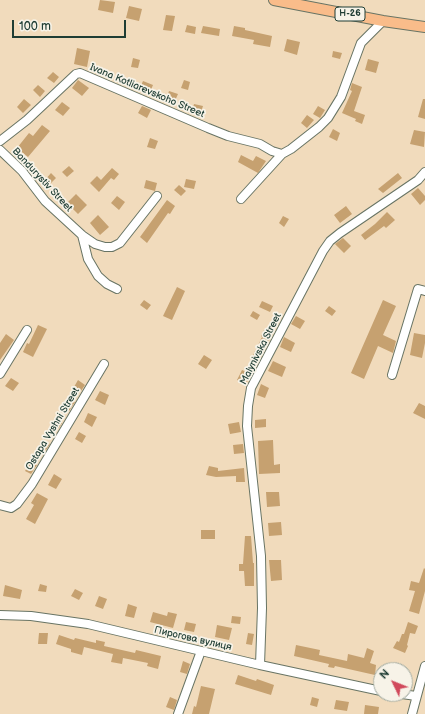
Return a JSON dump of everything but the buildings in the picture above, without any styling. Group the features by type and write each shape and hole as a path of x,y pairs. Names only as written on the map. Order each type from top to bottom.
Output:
{"main road":[{"name":"Н-26","path":"274,0 383,21 425,27"}],"street":[{"path":"241,199 282,154 296,145 328,118 340,97 361,43 383,21"},
{"name":"Ivana Kotliarevskoho Street","path":"0,141 27,120 76,74 80,73 208,128 228,136 260,144 272,151 282,154"},
{"name":"Bandurystiv Street","path":"0,150 22,171 45,201 95,244 105,247 112,247 120,243 157,196"},
{"name":"Malynivska Street","path":"260,665 262,608 261,556 247,426 251,388 323,251 330,241 418,180 425,172"},
{"path":"82,234 88,259 98,276 107,284 117,289"},
{"path":"392,375 422,290"},
{"path":"0,374 26,330"},
{"name":"Ostapa Vyshni Street","path":"0,505 11,508 17,504 36,477 104,364"},
{"name":"Пирогова вулиця","path":"0,615 31,616 88,624 260,665 373,689"},
{"path":"178,714 201,651"},
{"path":"412,714 425,666"}]}
